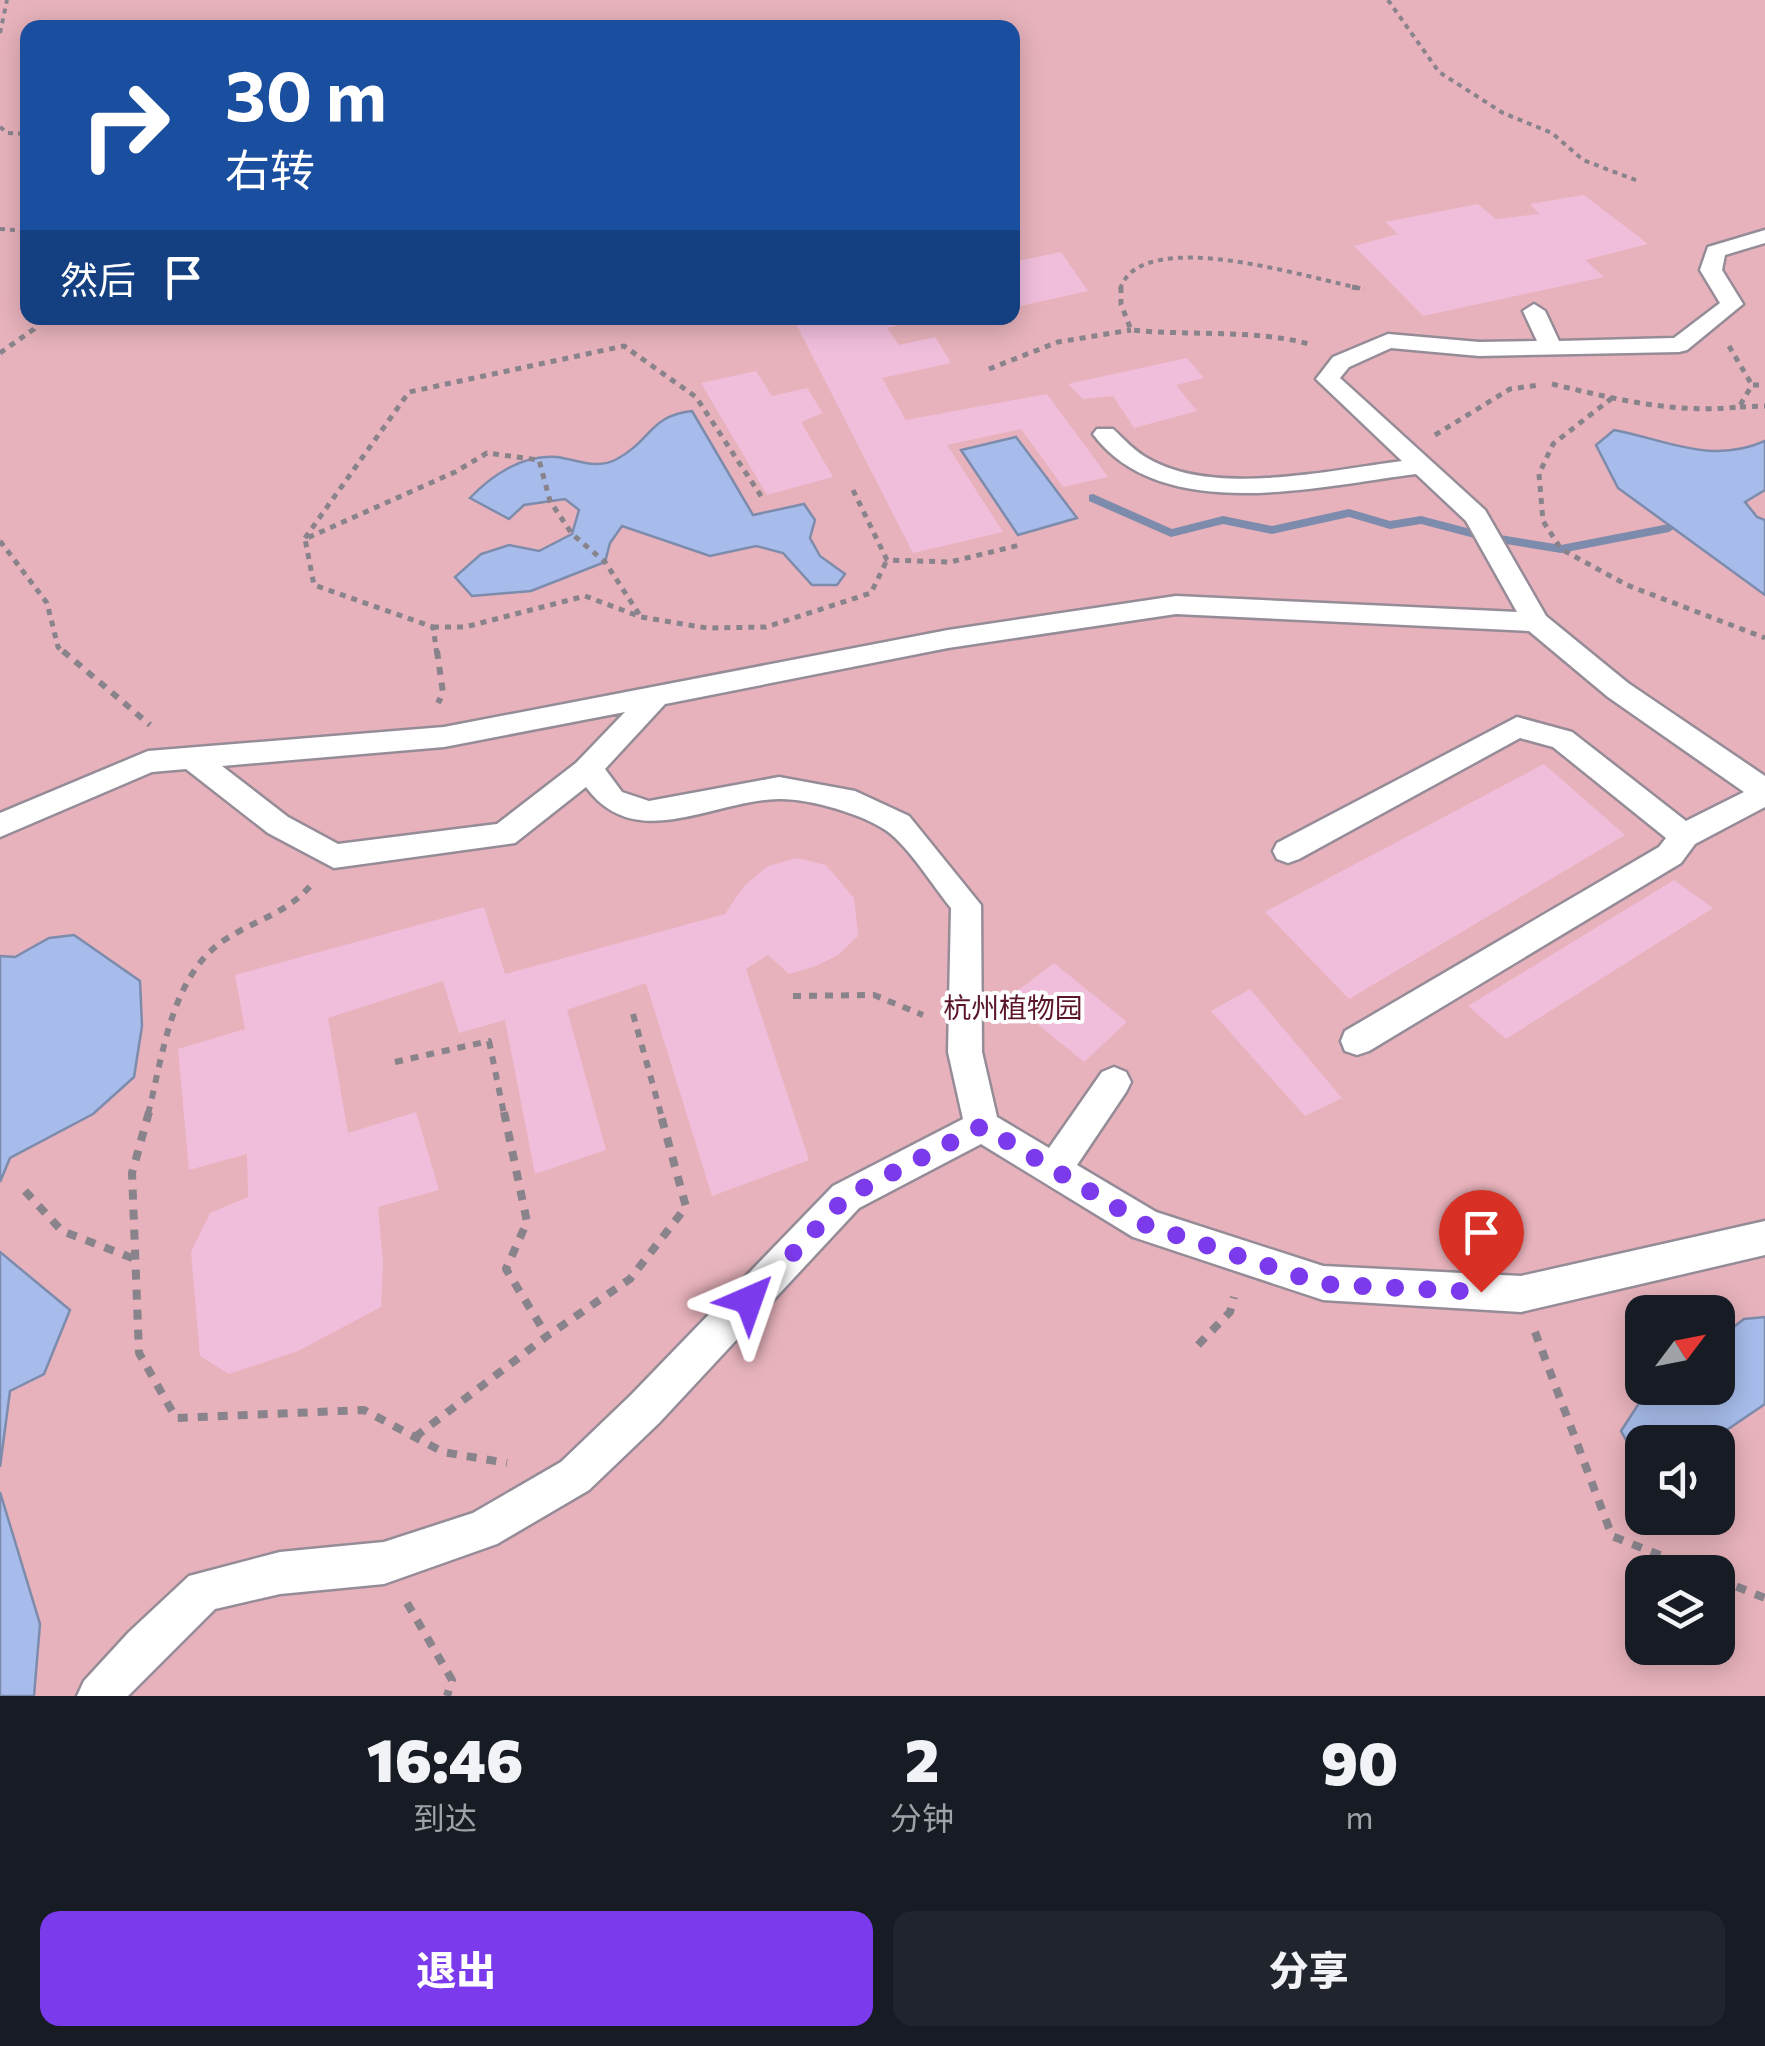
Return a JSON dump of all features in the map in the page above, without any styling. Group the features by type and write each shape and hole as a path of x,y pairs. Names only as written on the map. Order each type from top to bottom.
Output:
{"lane":[{"path":"1358,1041 1670,854 1684,836 1765,792 1618,690 1536,622 1476,516 1327,379 1341,362 1388,341 1479,349 1679,345 1732,304 1711,270 1716,251 1765,236"},
{"path":"1534,311 1551,348"},
{"path":"1105,434 1143,467 1199,485 1286,481 1414,459"},
{"path":"0,826 148,762 418,739 948,639 1176,604 1536,622"},
{"path":"190,758 278,825 334,856 504,836 588,769 656,696"},
{"path":"1288,851 1517,727 1562,739 1684,836"},
{"path":"588,769 612,800 649,812 779,788 855,802 899,824 966,906 965,1052 982,1126 1146,1225 1322,1284 1520,1294 1765,1238"},
{"path":"1054,1170 1114,1082"},
{"path":"99,1696 204,1591 280,1572 384,1563 484,1530 575,1476 846,1197 982,1126"}],"path":[{"path":"0,34 7,0"},
{"path":"1388,0 1439,72 1503,114 1552,133 1583,160 1638,181"},
{"path":"1131,330 1119,301 1122,280 1136,266 1170,257 1238,265 1364,289"},
{"path":"1708,323 1733,351 1752,385"},
{"path":"0,354 36,325"},
{"path":"989,369 1020,353 1070,336 1131,330 1186,336 1277,335 1316,346 1341,362"},
{"path":"763,500 696,397 624,346 409,392 304,539 314,585 394,619 434,628 465,627 585,596 641,618 706,628 766,627 872,593 887,560"},
{"path":"1414,459 1480,404 1510,388 1550,383 1650,408 1703,412 1765,406"},
{"path":"1752,385 1765,384"},
{"path":"1739,407 1752,385"},
{"path":"1612,398 1553,444 1539,474 1544,520 1552,535 1561,549 1626,585 1765,638"},
{"path":"304,539 455,472 487,453 539,460 550,501 572,534 605,562 641,618"},
{"path":"853,490 887,560"},
{"path":"0,541 47,603 58,647 190,758"},
{"path":"887,560 950,562 1020,545"},
{"path":"418,739 443,693 434,628"},
{"path":"334,856 298,902 222,941 182,988 132,1173 138,1353 176,1418 364,1410 444,1452 575,1476"},
{"path":"793,996 874,995 924,1016 965,1052"},
{"path":"415,1437 547,1336 630,1279 686,1207 633,1014"},
{"path":"396,1062 489,1041 527,1222 506,1269 547,1336"},
{"path":"25,1191 62,1231 135,1259"},
{"path":"1198,1344 1230,1312 1246,1258"},
{"path":"1520,1294 1612,1536 1660,1555"},
{"path":"384,1563 452,1680 447,1696"},
{"path":"1735,1586 1765,1598"}],"green space":[{"name":"杭州植物园","path":"0,0 1765,0 1765,1696 0,1696"}],"water":[{"path":"692,411 753,515 804,504 815,520 810,538 820,556 845,574 837,585 812,585 783,553 756,546 710,556 622,526 610,543 605,562 531,591 472,596 455,577 481,554 509,545 539,551 572,534 579,510 565,499 524,505 509,519 470,498 488,481 520,463 544,457 595,464 610,462 629,452 667,418"},
{"path":"1614,430 1707,451 1745,448 1765,441 1765,490 1745,502 1757,517 1765,520 1765,595 1618,488 1596,445"},
{"path":"1016,437 1077,518 1018,535 961,450"},
{"path":"74,935 140,981 142,1026 134,1077 93,1114 10,1158 0,1182 0,956 15,957 49,938"},
{"path":"0,1252 70,1310 44,1374 10,1391 0,1467"},
{"path":"1765,1317 1765,1404 1734,1425 1625,1425 1625,1438 1621,1431 1638,1405 1735,1405 1735,1326 1744,1319"},
{"path":"0,1492 40,1624 34,1696 0,1696"}],"building":[{"path":"1584,195 1648,244 1585,260 1604,277 1423,316 1354,246 1398,234 1385,222 1478,204 1496,219 1539,214 1530,204"},
{"path":"1061,252 1088,291 1020,306 1020,260"},
{"path":"797,325 898,325 887,328 899,345 935,337 951,363 882,378 906,420 1047,394 1108,477 1063,487 1021,429 947,445 1003,532 913,553"},
{"path":"1187,358 1204,378 1176,385 1197,411 1134,428 1113,396 1083,399 1068,384"},
{"path":"756,371 772,396 807,388 823,413 801,422 833,477 767,495 701,383"},
{"path":"1544,764 1625,835 1349,999 1265,912"},
{"path":"797,858 826,865 854,898 858,936 838,955 789,974 768,955 746,969 809,1160 712,1196 646,983 567,1010 606,1150 535,1174 505,1020 459,1033 443,981 328,1018 348,1133 416,1112 439,1190 378,1207 383,1263 381,1307 298,1351 229,1374 200,1356 191,1252 210,1213 248,1197 247,1154 189,1170 178,1049 245,1029 235,975 484,907 505,974 725,914 744,886 768,866"},
{"path":"1674,880 1713,908 1506,1039 1468,1006"},
{"path":"1054,963 1127,1022 1084,1062 1007,999"},
{"path":"1250,989 1342,1098 1305,1116 1211,1011"}],"waterway":[{"path":"1093,498 1171,533 1223,520 1272,530 1349,513 1390,525 1421,520 1482,536 1561,549 1669,528"}],"route":[{"path":"749,1300 846,1197 982,1126 1146,1225 1322,1284 1481,1292"}]}
